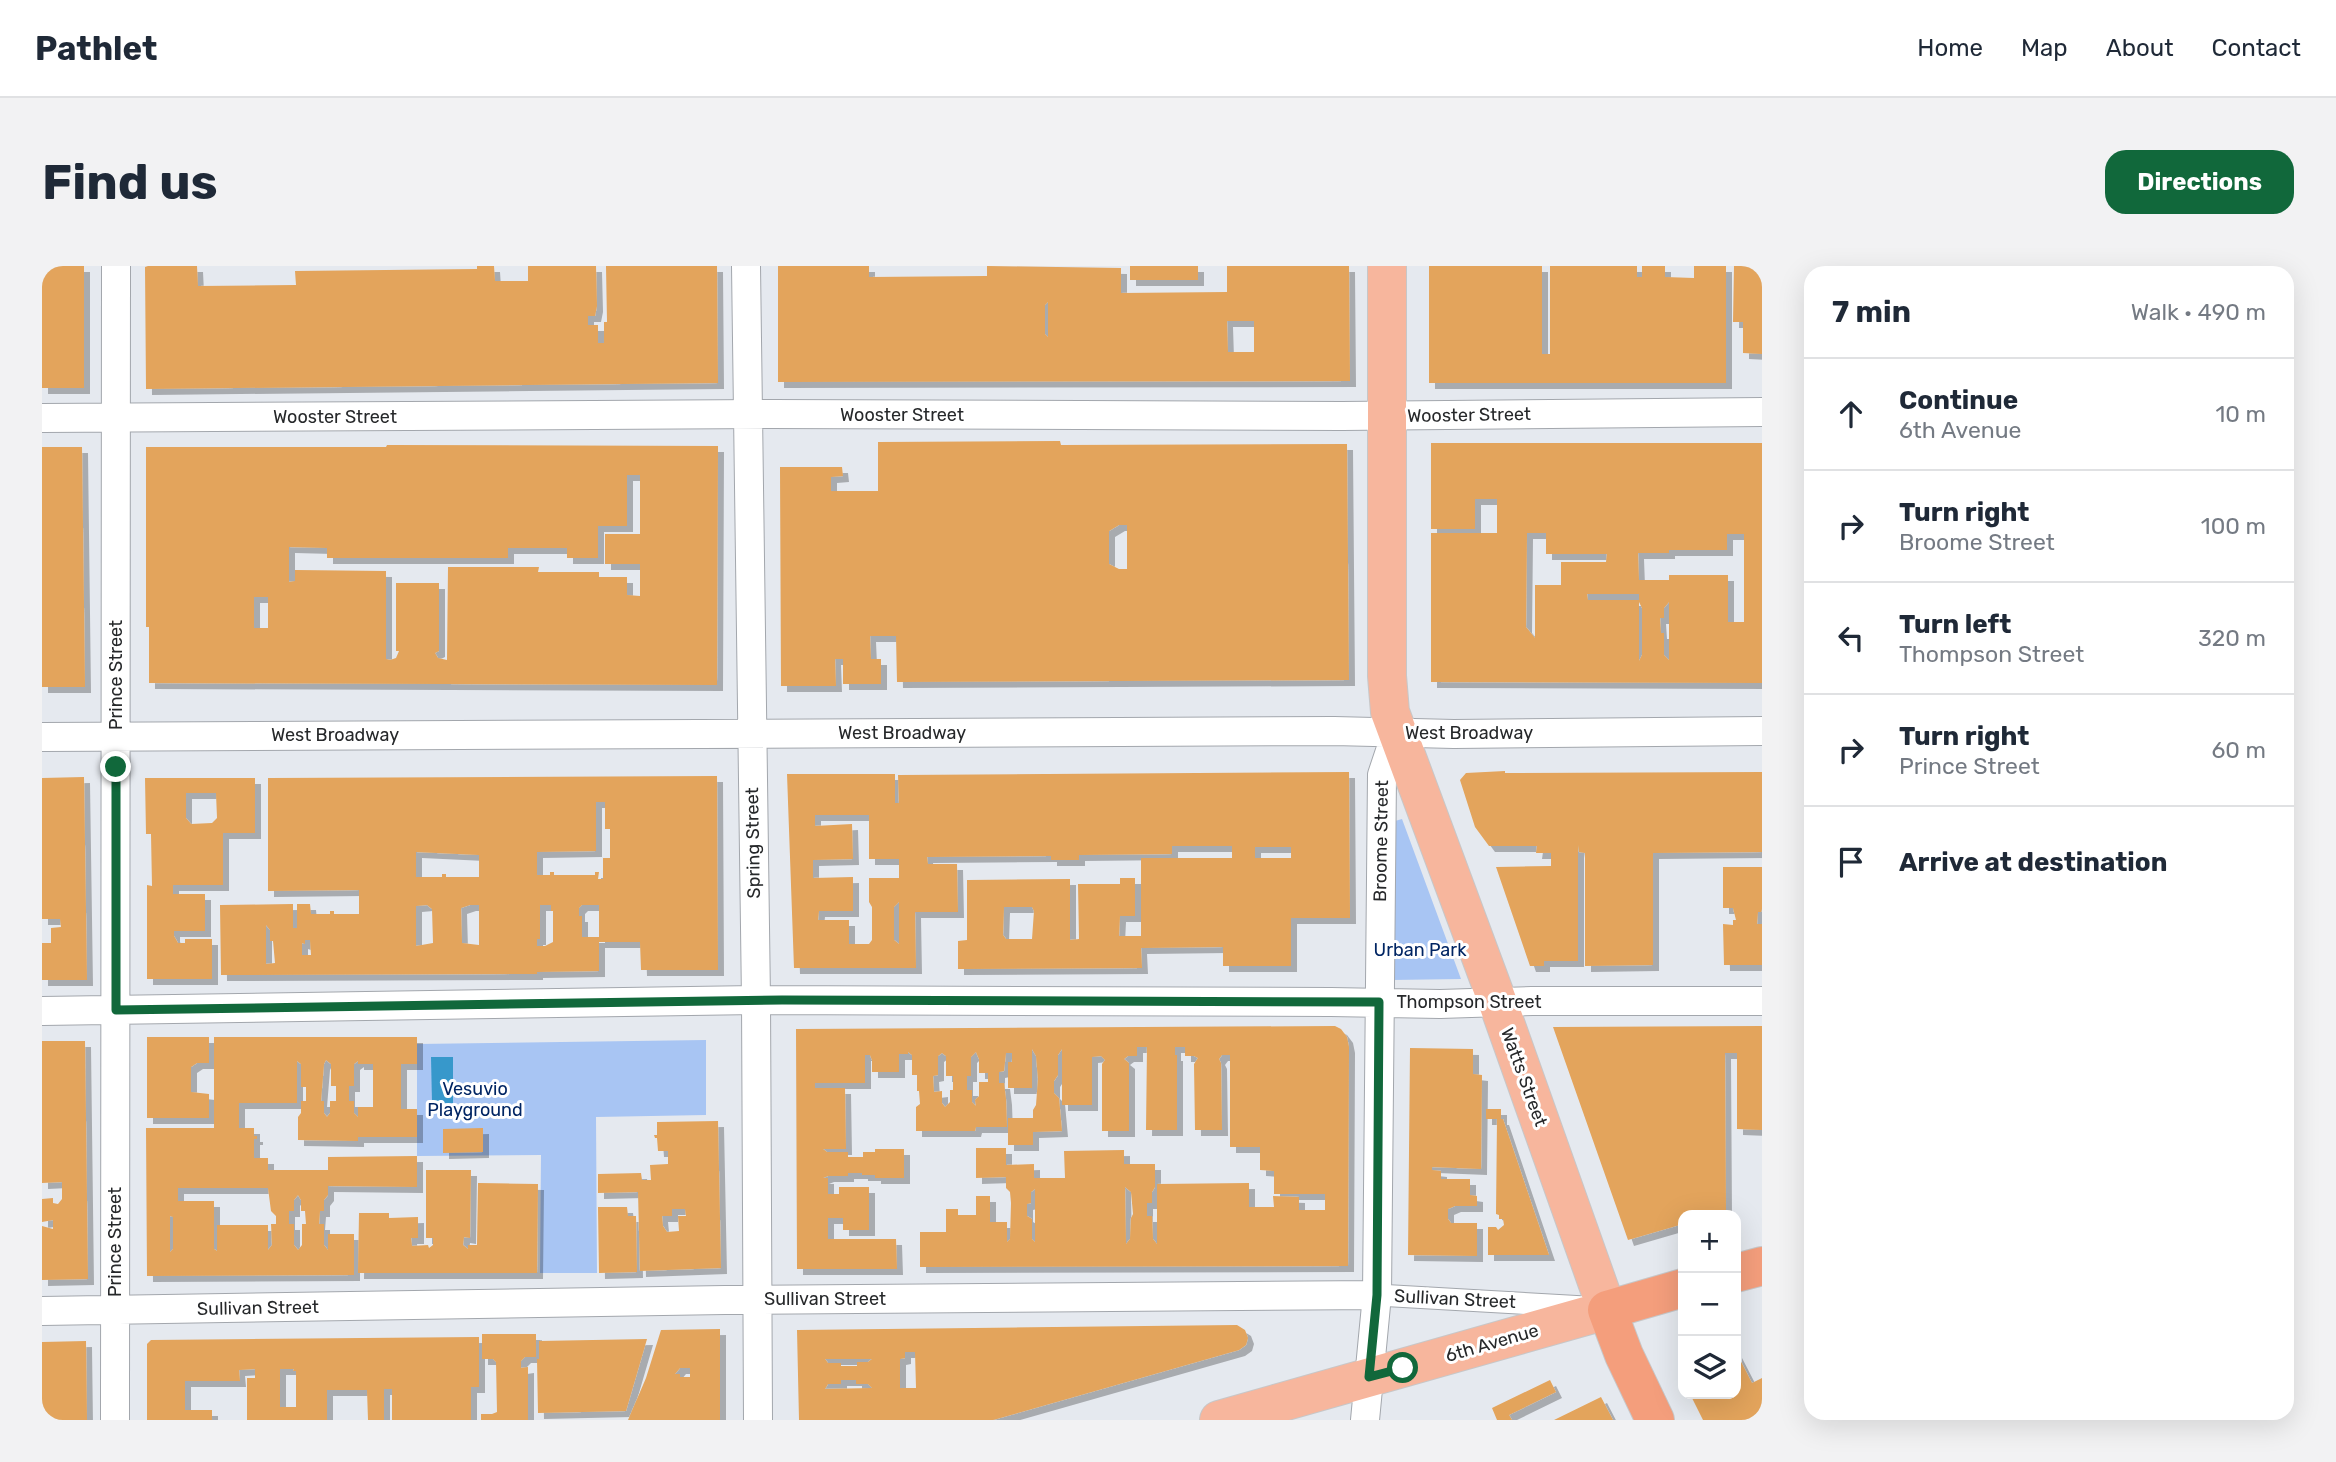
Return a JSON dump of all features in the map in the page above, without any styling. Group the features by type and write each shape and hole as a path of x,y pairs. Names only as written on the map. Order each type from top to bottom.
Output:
{"highway":[{"path":"1741,1272 1762,1266"},
{"name":"6th Avenue","path":"1608,1310 1678,1289"},
{"name":"Watts Street","path":"1608,1310 1624,1355 1655,1420"}],"main road":[{"name":"Broome Street","path":"1387,266 1388,693 1396,733"},
{"name":"Watts Street","path":"1396,733 1498,1003 1608,1310"},
{"name":"6th Avenue","path":"1219,1420 1608,1310"}],"street":[{"name":"Prince Street","path":"115,1420 116,266"},
{"name":"Spring Street","path":"746,266 756,1000 758,1420"},
{"name":"Wooster Street","path":"42,418 747,414 1387,416 1762,412"},
{"name":"West Broadway","path":"42,737 1762,731"},
{"name":"Broome Street","path":"1365,1420 1377,1295 1382,775 1396,733"},
{"name":"Thompson Street","path":"42,1011 756,1000 1498,1003 1762,1001"},
{"name":"Sullivan Street","path":"42,1311 756,1300 1377,1295 1568,1305 1608,1310"}],"green space":[{"name":"Urban Park","path":"1402,819 1461,979 1391,980 1395,821"},
{"name":"Vesuvio Playground","path":"706,1040 706,1115 596,1117 597,1273 540,1273 541,1155 417,1156 417,1044"}],"shaded area":[{"path":"431,1057 453,1057 453,1103 432,1103"}],"building":[{"path":"42,266 84,266 84,388 42,388"},
{"path":"197,266 198,286 296,285 295,271 477,269 477,266 494,266 495,281 528,281 528,266 596,266 597,306 595,316 588,316 588,325 598,325 598,343 604,343 604,322 607,322 606,266 717,266 718,383 146,389 145,267"},
{"path":"778,266 869,266 869,277 987,276 987,266 1121,268 1121,293 1227,292 1227,266 1349,266 1350,381 778,382","holes":["1048,302 1048,337 1045,334 1045,305","1227,321 1254,321 1254,352 1228,352"]},
{"path":"1130,266 1198,266 1198,280 1130,280"},
{"path":"1429,266 1542,266 1542,354 1550,354 1550,266 1637,266 1637,277 1642,277 1642,266 1665,266 1665,277 1694,278 1694,266 1726,266 1726,383 1429,383"},
{"path":"1734,266 1762,266 1762,354 1743,353 1743,322 1733,322"},
{"path":"1060,441 1061,445 1347,444 1349,680 897,682 896,636 870,636 871,659 881,659 881,684 843,684 843,659 835,659 836,686 781,686 780,467 842,467 843,476 831,477 831,491 878,491 878,442","holes":["1119,525 1127,525 1127,569 1119,569 1109,564 1109,531"]},
{"path":"1431,443 1762,443 1762,683 1431,682 1431,533 1497,533 1497,499 1475,499 1475,529 1431,529","holes":["1527,533 1546,533 1546,554 1607,554 1606,562 1561,562 1561,585 1535,585 1535,638 1526,627","1727,534 1744,534 1744,622 1728,622 1728,575 1669,575 1669,580 1639,580 1638,553 1727,550","1587,594 1639,594 1639,600 1588,600","1639,602 1642,608 1642,655 1639,661","1669,602 1669,660 1664,655 1664,633 1661,633 1660,618 1664,618 1664,608"]},
{"path":"718,446 717,685 149,683 149,627 146,627 146,447","holes":["627,475 640,475 640,534 605,534 605,564 640,564 640,596 627,595 627,577 599,577 599,572 538,572 539,567 448,567 447,660 438,658 435,653 439,651 439,583 396,583 396,651 399,651 396,658 390,660 386,659 386,571 295,570 295,581 289,582 289,547 327,548 327,558 508,558 508,548 567,548 567,558 598,558 598,526 627,526","254,597 268,597 268,628 254,628"]},
{"path":"42,447 82,447 85,687 42,687"},
{"path":"1349,772 1350,918 1291,918 1291,966 1223,966 1223,947 1141,948 1142,968 958,969 958,941 967,940 967,880 1070,879 1070,940 1079,939 1078,884 1120,884 1120,878 1135,878 1135,916 1120,916 1119,936 1141,936 1141,858 1232,858 1232,846 1172,846 1172,854 1079,855 1079,860 1051,860 1051,856 927,857 928,864 957,864 958,912 915,912 916,968 794,968 787,774 895,774 895,803 899,803 898,775","holes":["815,815 869,815 869,859 899,859 899,878 869,878 869,902 872,907 872,940 869,944 849,944 849,920 818,920 819,911 853,911 853,877 813,878 813,860 853,859 852,824 815,826","1255,847 1291,847 1291,858 1255,858","899,902 899,944 894,940 894,907","1004,907 1032,907 1032,939 1006,939 1003,935"]},
{"path":"1762,772 1762,852 1653,853 1653,965 1585,966 1585,853 1579,852 1578,845 1578,961 1544,961 1544,966 1530,966 1496,867 1551,866 1551,853 1536,853 1537,846 1489,846 1475,827 1460,780 1466,773"},
{"path":"717,776 718,970 641,970 640,942 599,942 599,971 537,974 221,975 220,905 293,904 293,928 297,928 297,904 310,904 311,914 330,914 330,911 334,911 334,914 359,914 359,890 268,891 268,778","holes":["596,802 605,802 605,829 610,829 610,858 603,858 603,879 598,879 599,872 595,872 595,875 554,875 554,872 550,872 550,875 537,875 537,852 596,851","416,852 479,855 479,877 446,877 446,874 442,874 442,877 416,877","427,905 432,909 433,943 416,946 416,906","479,905 479,945 462,943 461,908","540,905 551,905 553,942 537,946 537,939 540,939","582,905 599,905 599,937 582,937 582,916 579,916 579,908","266,925 270,930 270,941 273,941 275,963 266,964","310,940 311,955 302,955 302,943"]},
{"path":"84,777 87,980 42,980 42,943 51,943 51,928 61,927 60,919 42,919 42,778"},
{"path":"145,778 255,778 255,833 223,833 223,885 173,885 173,894 205,894 205,931 174,931 174,936 178,943 185,943 185,939 212,939 212,979 147,979 147,885 152,886 151,834 146,834","holes":["186,793 216,793 217,818 212,823 191,824 186,818"]},
{"path":"1723,867 1762,867 1762,909 1758,912 1757,924 1762,924 1762,965 1724,965 1723,924 1733,925 1733,920 1736,920 1733,908 1723,908"},
{"path":"1335,1026 1347,1037 1349,1047 1348,1266 920,1267 920,1232 946,1232 946,1209 958,1209 958,1215 976,1215 976,1196 990,1196 990,1222 1007,1222 1007,1242 1010,1239 1011,1203 1006,1177 976,1178 976,1148 1006,1148 1006,1165 1034,1164 1034,1178 1065,1178 1064,1151 1124,1150 1124,1164 1155,1164 1155,1187 1152,1203 1147,1203 1147,1216 1152,1216 1153,1239 1157,1244 1157,1184 1249,1183 1249,1207 1274,1207 1273,1196 1299,1197 1299,1210 1325,1210 1325,1194 1274,1194 1274,1171 1260,1170 1260,1147 1230,1147 1230,1055 1222,1055 1219,1059 1222,1130 1195,1130 1194,1064 1198,1058 1185,1056 1185,1047 1175,1047 1177,1130 1146,1130 1147,1047 1137,1047 1137,1056 1124,1059 1129,1063 1129,1131 1102,1131 1102,1064 1105,1060 1101,1056 1092,1057 1092,1105 1062,1105 1062,1049 1058,1055 1054,1093 1059,1098 1062,1131 1033,1132 1033,1145 1008,1145 1008,1118 1033,1118 1038,1079 1036,1056 1032,1049 1032,1088 1008,1088 1008,1062 1012,1062 1012,1053 1006,1053 1004,1071 999,1072 999,1083 1004,1083 1007,1127 976,1127 975,1131 916,1131 919,1091 917,1075 912,1075 912,1055 908,1052 899,1054 899,1072 872,1072 870,1055 865,1055 865,1083 815,1083 815,1088 845,1088 846,1149 823,1149 827,1152 848,1152 848,1157 863,1157 863,1152 875,1152 875,1149 904,1149 904,1178 875,1178 875,1175 848,1173 848,1176 823,1178 828,1178 828,1194 839,1194 839,1187 869,1187 869,1230 843,1230 843,1218 828,1218 828,1239 896,1239 897,1269 797,1269 796,1029","holes":["976,1052 979,1073 988,1073 988,1082 979,1082 976,1106 972,1102 972,1090 967,1090 967,1076 971,1076 971,1057","942,1053 946,1056 946,1076 953,1076 950,1102 945,1107 942,1103 942,1091 934,1092 933,1076 938,1075 938,1056","1125,1187 1131,1192 1133,1214 1130,1239 1126,1244","1035,1189 1035,1242 1032,1239 1032,1219 1027,1216 1031,1192"]},
{"path":"1762,1026 1762,1130 1737,1129 1737,1053 1725,1053 1726,1210 1678,1210 1678,1225 1628,1240 1553,1027"},
{"path":"147,1037 209,1037 209,1063 197,1063 191,1067 191,1092 209,1094 209,1118 147,1118"},
{"path":"214,1037 417,1037 417,1064 401,1064 401,1109 417,1109 417,1137 358,1137 358,1141 298,1140 298,1117 301,1113 301,1101 306,1101 306,1087 301,1087 301,1064 297,1061 297,1103 239,1103 239,1128 254,1128 254,1136 257,1136 257,1139 254,1139 254,1158 268,1158 268,1170 328,1170 328,1157 417,1156 417,1187 328,1186 319,1224 324,1224 324,1245 328,1250 328,1234 354,1234 354,1275 147,1276 146,1128 214,1128","holes":["326,1060 331,1064 331,1086 336,1086 336,1101 330,1101 330,1113 327,1117 324,1113 324,1101 321,1101","358,1061 358,1064 373,1064 373,1107 358,1107 358,1117 354,1113 354,1101 349,1101 349,1086 354,1086 354,1064","178,1188 268,1188 271,1211 276,1216 276,1224 271,1224 272,1245 268,1250 268,1225 217,1225 217,1251 214,1249 214,1201 178,1201","298,1195 301,1211 305,1211 306,1224 302,1224 302,1245 298,1250 294,1245 294,1224 289,1224 289,1211 294,1211 294,1200","170,1216 173,1217 173,1249 170,1252"]},
{"path":"42,1041 85,1041 88,1279 42,1280 42,1226 53,1229 53,1220 42,1222 42,1199 53,1198 53,1203 58,1204 62,1199 62,1182 42,1183"},
{"path":"1410,1048 1473,1049 1473,1074 1482,1075 1481,1169 1432,1167 1432,1170 1441,1171 1441,1179 1470,1179 1470,1195 1477,1196 1477,1206 1455,1206 1448,1209 1448,1219 1451,1223 1477,1223 1477,1256 1408,1255"},
{"path":"1486,1109 1501,1109 1501,1119 1549,1255 1488,1255 1488,1227 1496,1227 1498,1230 1504,1225 1503,1219 1499,1219 1496,1214 1497,1119 1486,1119"},
{"path":"718,1121 721,1268 640,1271 638,1192 598,1193 598,1174 641,1173 642,1180 651,1180 650,1165 668,1164 668,1151 658,1151 657,1138 654,1135 657,1135 657,1122","holes":["672,1209 685,1209 686,1216 678,1216 679,1231 667,1232 662,1216 672,1216"]},
{"path":"483,1128 483,1152 443,1153 443,1129"},
{"path":"426,1170 471,1170 470,1238 464,1237 463,1245 468,1249 468,1245 477,1245 478,1183 538,1184 537,1273 358,1273 359,1213 389,1213 389,1218 418,1217 418,1238 411,1238 412,1246 428,1245 429,1248 433,1245 433,1238 426,1238"},
{"path":"598,1207 627,1207 628,1216 636,1216 637,1272 599,1273"},
{"path":"1237,1325 1245,1330 1248,1338 1246,1345 1239,1350 993,1420 799,1420 797,1330","holes":["905,1352 915,1352 916,1388 900,1388 900,1359 905,1358","825,1359 872,1359 868,1362 857,1362 857,1366 841,1366 841,1363 828,1363","841,1380 856,1380 856,1384 868,1384 872,1388 825,1389 828,1384 841,1384"]},
{"path":"720,1329 720,1420 628,1420 646,1378 661,1330","holes":["680,1368 690,1368 690,1377 675,1374"]},
{"path":"482,1334 536,1334 536,1357 525,1357 521,1361 521,1368 528,1367 528,1420 481,1420 481,1414 497,1412 496,1362 493,1359 482,1359"},
{"path":"479,1337 479,1387 471,1387 471,1420 392,1420 392,1389 384,1389 384,1420 368,1420 367,1390 327,1390 327,1420 247,1420 247,1378 255,1378 255,1369 239,1370 240,1381 185,1381 185,1410 212,1410 212,1420 147,1420 147,1344 151,1340","holes":["280,1369 294,1369 296,1407 280,1407"]},
{"path":"647,1339 626,1411 538,1413 539,1341"},
{"path":"86,1341 87,1420 42,1420 42,1342"},
{"path":"1741,1362 1752,1383 1762,1378 1762,1420 1703,1420 1692,1399 1741,1399"},
{"path":"1550,1380 1556,1392 1509,1415 1512,1420 1497,1420 1492,1408"},
{"path":"1601,1397 1613,1420 1554,1420"}],"route":[{"path":"116,767 116,1010 782,1000 1379,1002 1377,1295 1369,1377 1403,1368"}]}
